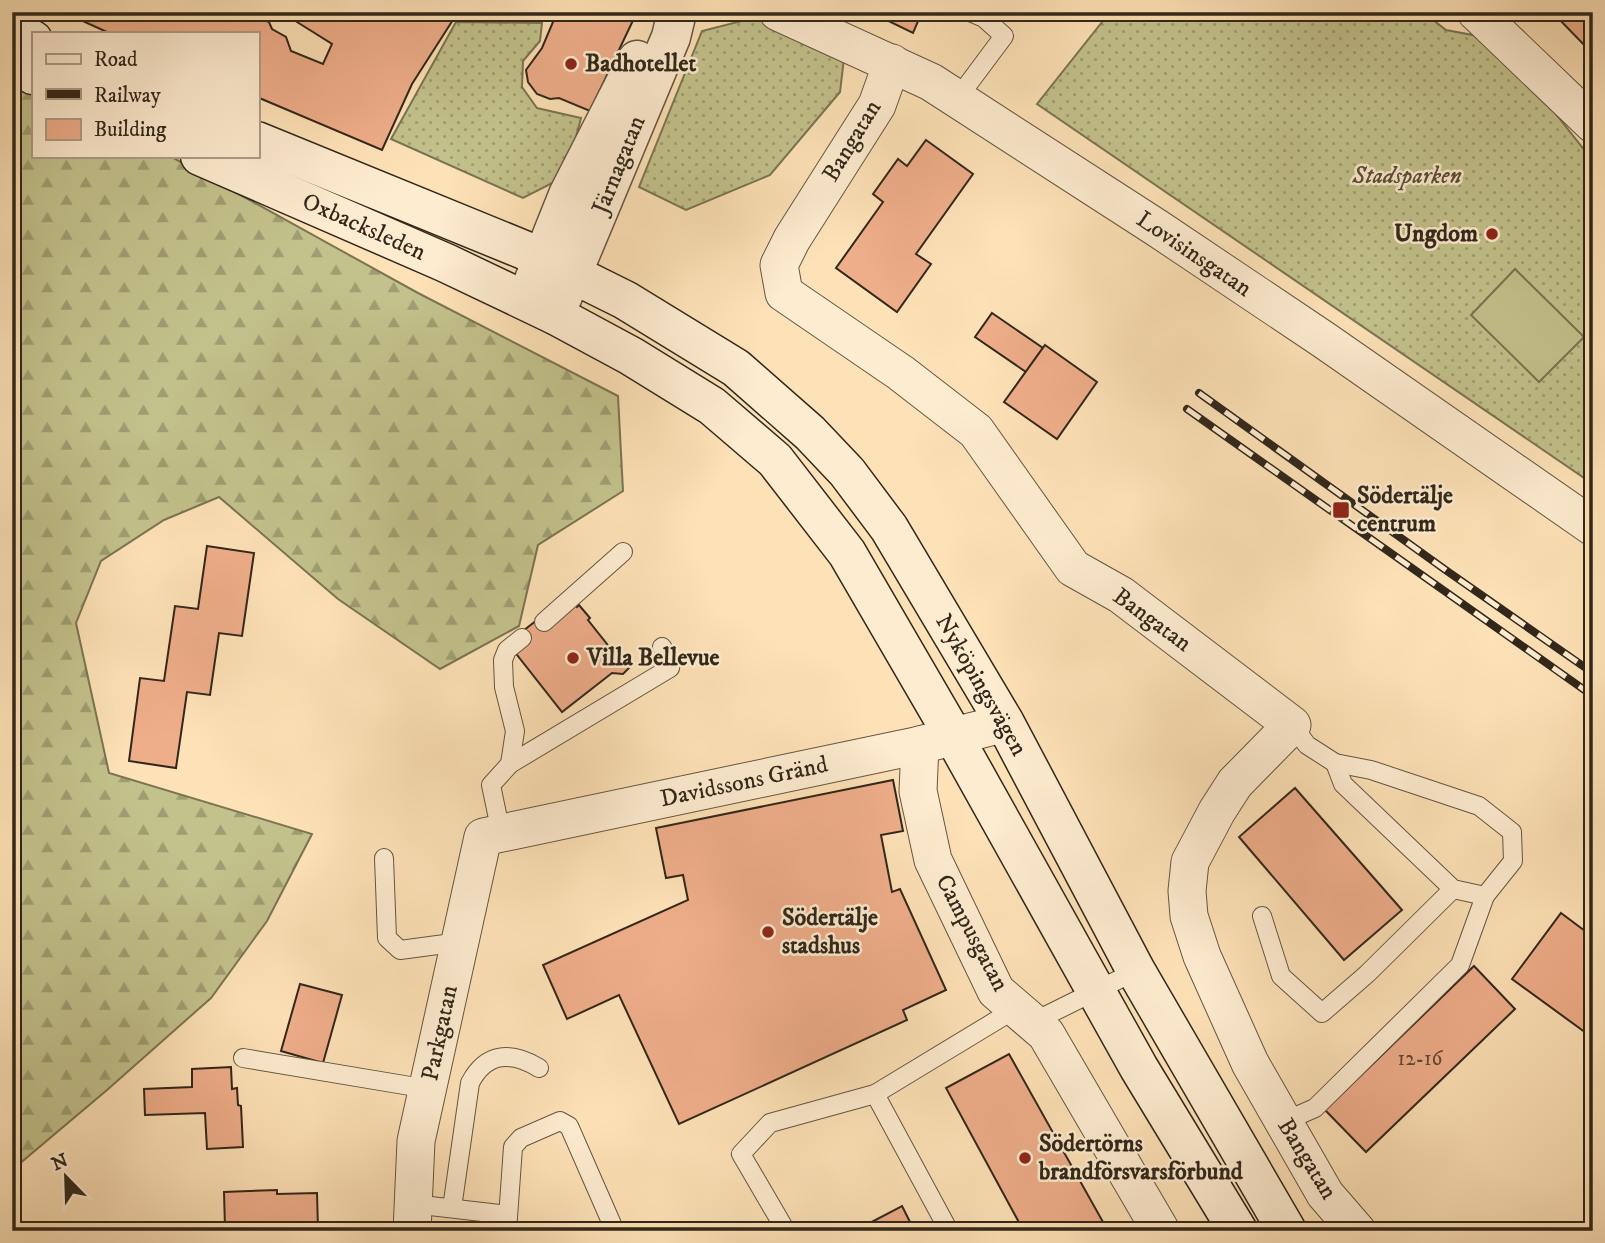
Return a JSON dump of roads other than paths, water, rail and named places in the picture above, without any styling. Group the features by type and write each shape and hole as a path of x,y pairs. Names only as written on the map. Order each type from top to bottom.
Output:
{"main road":[{"name":"Järnagatan","path":"558,267 568,195 663,12"},
{"name":"Järnagatan","path":"541,308 558,267 671,37 677,12"},
{"path":"12,28 32,39"},
{"path":"12,62 32,74"},
{"name":"Oxbacksleden","path":"259,142 558,267"},
{"name":"Oxbacksleden","path":"204,158 541,308"},
{"name":"Nyköpingsvägen","path":"558,267 625,300 736,368 810,432 847,471 889,528 1004,723 1136,971 1287,1231"},
{"name":"Nyköpingsvägen","path":"541,308 631,356 712,406 775,460 847,553 937,741 1096,992 1238,1231"}],"street":[{"name":"Lovisinsgatan","path":"778,12 931,82 1324,340 1593,527"},
{"path":"1476,12 1593,124"},
{"name":"Bangatan","path":"892,63 877,105 792,239 779,265 784,293 901,373 976,431 1073,568 1121,595 1292,725 1236,783 1217,811 1191,862 1187,891 1189,916 1202,956 1250,1063 1325,1194 1357,1231"},
{"name":"Davidssons Gränd","path":"492,834 937,741 1004,723"},
{"name":"Campusgatan","path":"937,741 918,791 933,860 996,991 1046,1034 1161,1231"},
{"name":"Parkgatan","path":"412,1217 416,1141 460,942 492,834"}],"lane":[{"path":"957,99 1004,36 984,18 970,12"},
{"path":"544,622 623,552"},
{"path":"510,764 515,731 504,687 503,660 507,650 522,638"},
{"path":"492,834 491,785 497,777 510,764 670,668 671,663 662,646"},
{"path":"1283,1122 1315,1108 1460,965 1485,896 1513,861 1512,832 1479,806 1371,769 1335,763 1307,745 1292,725"},
{"path":"1335,763 1343,784 1453,889 1485,896"},
{"path":"384,858 387,939 400,950 460,942"},
{"path":"1262,916 1281,976 1322,1013 1367,974 1453,889"},
{"path":"786,1231 741,1154 770,1123 875,1094 1025,1016 1096,992 1136,971"},
{"path":"452,1208 470,1083 475,1072 483,1064 511,1056 525,1059 539,1068"},
{"path":"243,1058 428,1089"},
{"path":"875,1094 949,1231"},
{"path":"412,1217 452,1208 508,1223 513,1147 521,1138 560,1121 569,1126 615,1231"}],"railway":[{"path":"1199,393 1593,673"},
{"path":"1187,409 1593,696"}],"place":[{"name":"Badhotellet","path":"571,64"},
{"name":"Ungdom","path":"1492,234"},
{"name":"Södertälje centrum","path":"1341,510"},
{"name":"Villa Bellevue","path":"573,658"},
{"name":"Södertälje stadshus","path":"768,932"},
{"name":"Södertörns brandförsvarsförbund","path":"1025,1158"}],"park label":[{"name":"Stadsparken","path":"1407,176"}]}
